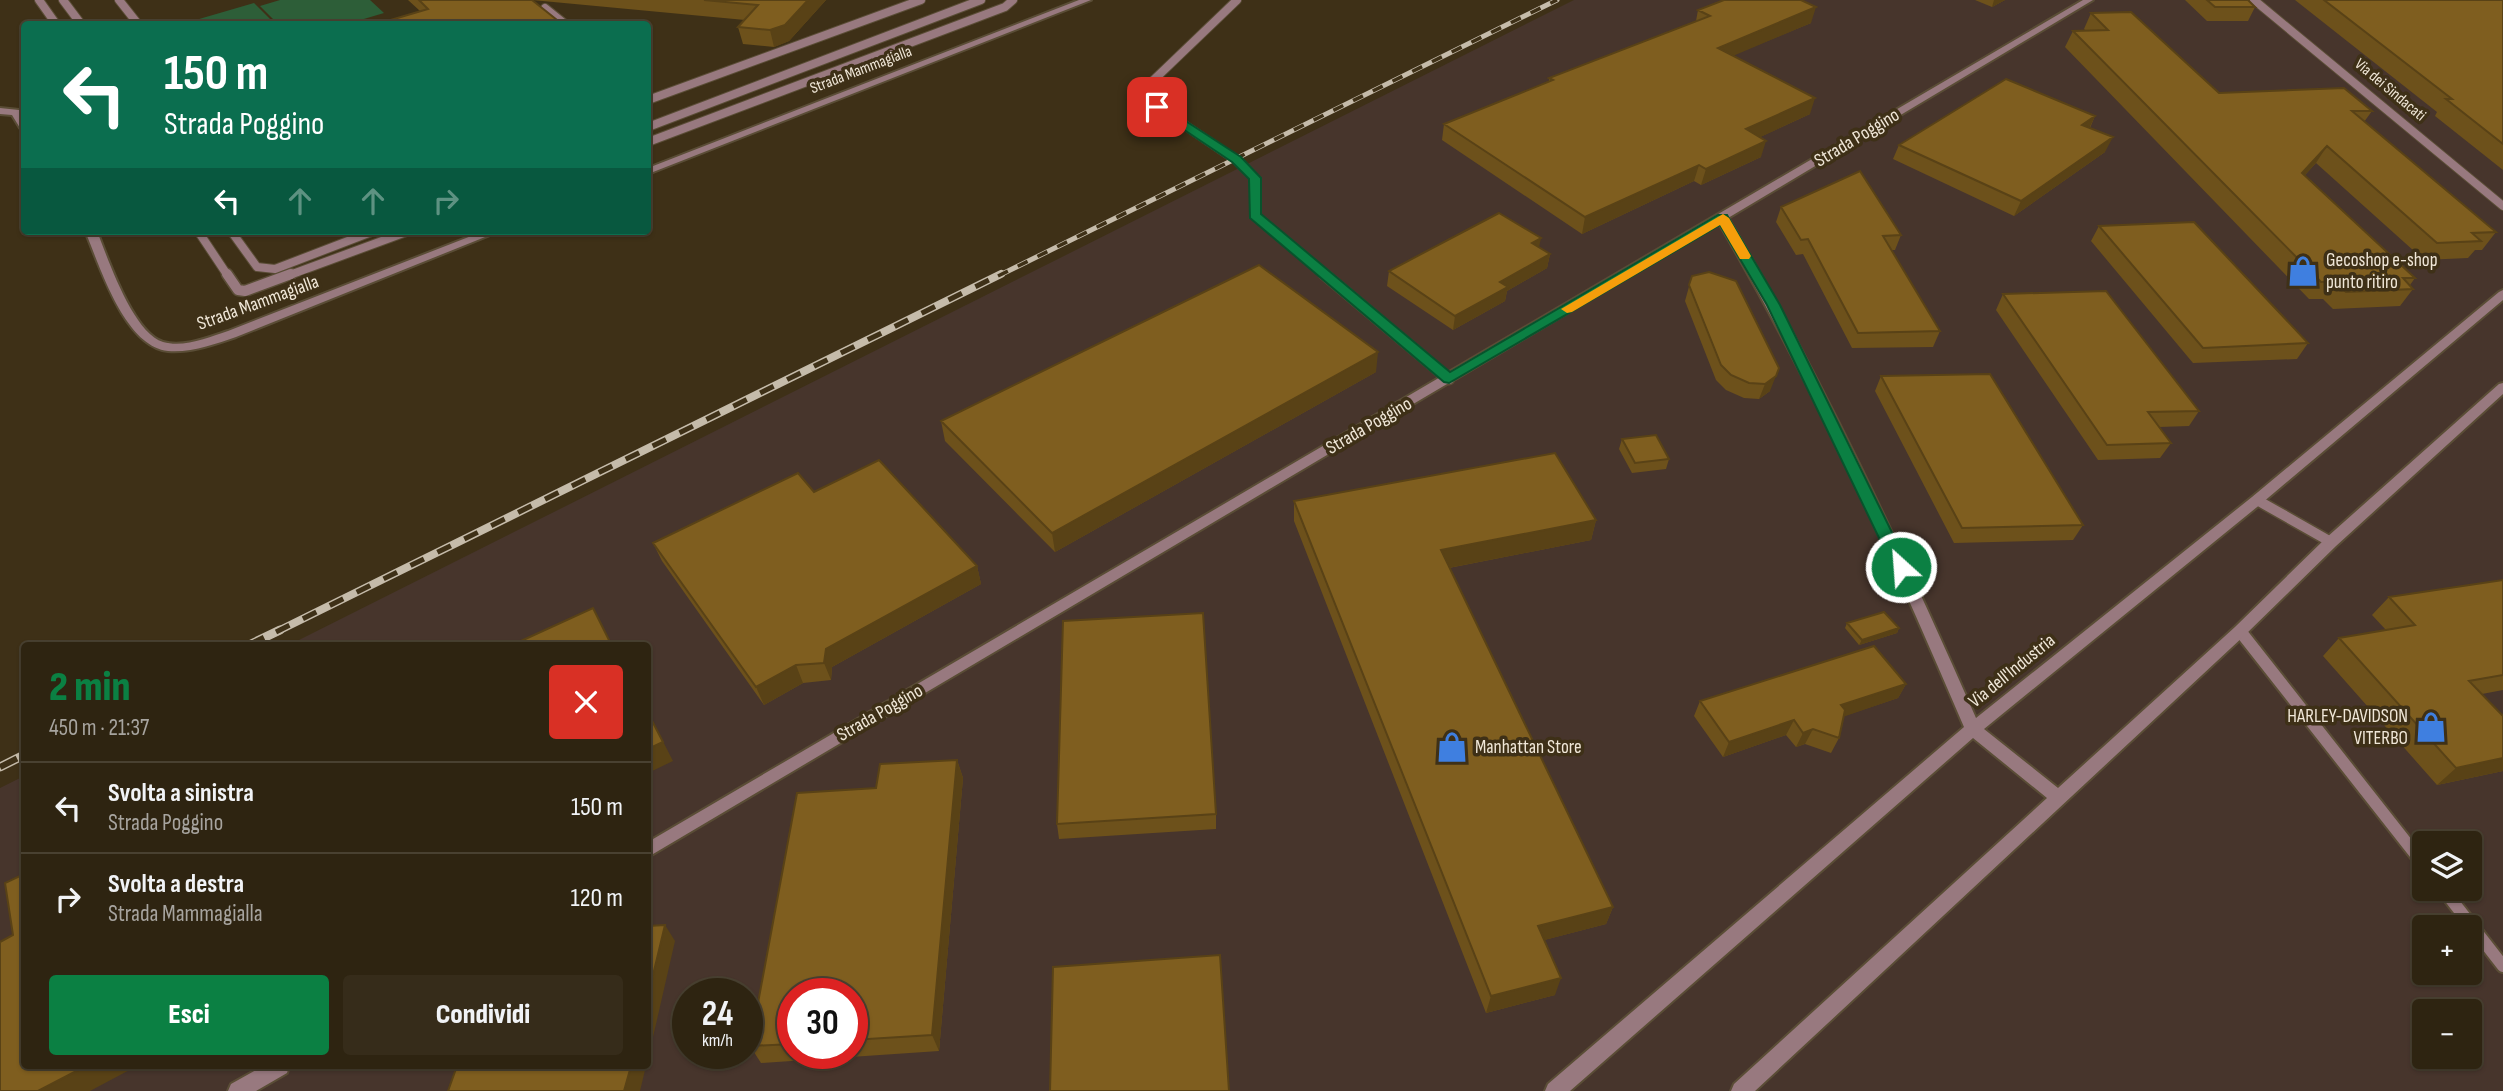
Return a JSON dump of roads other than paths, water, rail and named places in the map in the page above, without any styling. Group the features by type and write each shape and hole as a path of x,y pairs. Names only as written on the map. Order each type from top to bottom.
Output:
{"street":[{"name":"Strada Mammagialla","path":"651,170 1087,0"},
{"name":"Strada Poggino","path":"651,848 2089,0"},
{"path":"0,111 15,112 21,121"},
{"path":"1723,218 1773,305 1913,591 1973,729 2059,798"},
{"name":"Strada Mammagialla","path":"93,235 112,282 145,339 156,345 169,347 206,342 232,334 484,235"},
{"name":"Via dell'Industria","path":"1555,1091 1973,729 2257,500 2503,294"},
{"path":"1741,1091 2241,631 2331,542 2503,387"},
{"path":"238,1091 276,1069"}],"lane":[{"path":"39,0 54,21"},
{"path":"63,0 79,21"},
{"path":"119,0 136,21"},
{"path":"651,96 921,0"},
{"path":"651,126 981,0"},
{"path":"651,141 1005,7 1013,0"},
{"path":"1237,0 1139,94 1236,160 1255,178 1254,215 1449,379"},
{"name":"Via dei Sindacati","path":"2254,0 2503,206"},
{"path":"545,8 561,21"},
{"path":"201,235 238,290 245,291 398,235"},
{"path":"234,235 257,267 275,269 364,235"},
{"path":"2257,500 2331,542"},
{"path":"2241,631 2412,850"},
{"path":"2452,901 2503,966"}],"railway":[{"path":"998,276 1557,0"},
{"path":"276,632 1001,274"},
{"path":"255,642 280,630"},
{"path":"0,767 21,756"}],"place":[{"name":"Gecoshop e-shop punto ritiro","path":"2303,271"},
{"name":"HARLEY-DAVIDSON VITERBO","path":"2431,727"},
{"name":"Manhattan Store","path":"1452,747"}]}
